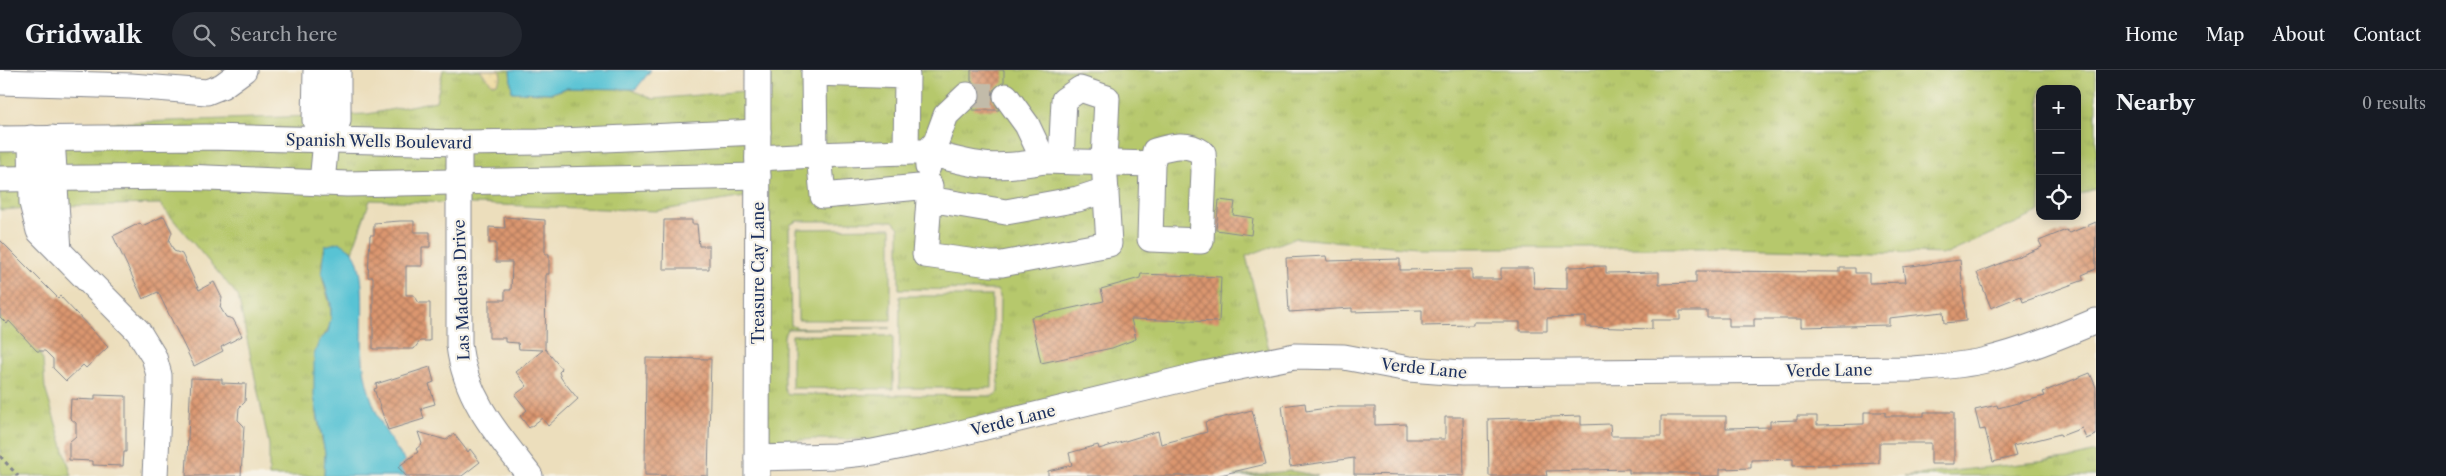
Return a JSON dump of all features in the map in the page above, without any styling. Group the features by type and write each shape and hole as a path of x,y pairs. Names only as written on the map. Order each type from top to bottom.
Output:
{"street":[{"path":"0,82 130,86 207,92 222,86 244,70"},
{"path":"316,70 315,121 326,140"},
{"path":"322,183 326,140 338,122 338,70"},
{"name":"Treasure Cay Lane","path":"757,467 758,70"},
{"path":"1052,161 1064,100 1080,89 1107,98 1104,161 1106,190 1109,244 1002,264 925,255 930,193 917,152 907,76 814,73 817,155 823,196 930,193 1006,212 1078,199 1106,190"},
{"path":"917,152 936,142 946,115 967,95"},
{"path":"1006,96 1052,161"},
{"name":"Spanish Wells Boulevard","path":"0,139 206,137 459,143 539,142 758,132"},
{"path":"41,138 43,178 59,251 138,332 154,357 159,375 155,476"},
{"name":"Las Maderas Drive","path":"459,143 460,345 462,364 476,402 496,433 530,476"},
{"path":"0,178 184,177 322,183 458,182 758,167 817,155 917,152 984,167 1016,166 1052,161 1104,161 1152,164"},
{"name":"Verde Lane","path":"757,467 873,452 940,438 1204,374 1295,356 1330,355 1409,369 1462,373 1913,369 1962,365 1986,360 2035,346 2096,321"}],"path":[{"path":"0,456 18,476"}],"green space":[{"path":"443,70 510,70 512,92 552,93 566,88 630,89 653,99 756,90 756,70 2096,70 2096,188 2081,194 2081,85 2036,85 2036,214 1947,254 1735,248 1416,248 1295,238 1246,256 1269,350 889,440 813,439 761,444 758,195 656,211 370,200 352,252 350,249 325,246 323,256 322,274 331,309 330,325 319,341 316,411 325,453 324,476 269,476 269,445 238,296 160,204 57,206 0,210 0,127 368,114 436,101","holes":["797,221 893,221 899,228 899,289 997,290 1000,296 998,393 992,396 787,394 784,388 784,336 787,329 891,328 798,328 791,325 789,229 791,224"]},
{"path":"891,228 891,320 798,320 797,229"},
{"path":"900,296 992,296 992,388 899,388"},
{"path":"0,305 28,330 43,360 45,388 72,476 0,476"},
{"path":"792,335 893,336 893,389 792,388"},
{"path":"2096,452 2096,476 1904,476 2067,459"},
{"path":"1292,471 1318,476 1235,476"}],"sand":[{"path":"480,70 500,70 501,77 497,83 492,84"}],"water":[{"path":"510,70 651,70 636,89 566,88 552,93 512,92"},
{"path":"339,242 354,254 360,272 363,300 363,361 368,389 378,416 392,442 419,476 324,476 325,453 314,397 314,355 319,341 328,332 331,318 331,304 322,274 325,246"}],"building":[{"path":"971,70 1004,70 1004,82 993,90 992,97 999,110 972,110 981,100 981,92 977,85 971,81"},
{"path":"1219,200 1235,202 1233,215 1253,218 1251,235 1216,230"},
{"path":"164,216 172,232 169,241 174,251 182,254 199,290 214,282 222,298 220,307 226,317 233,319 242,336 221,347 223,351 194,366 158,292 143,299 113,236 140,223 142,226"},
{"path":"504,217 545,220 545,254 549,254 549,274 546,274 545,349 562,369 559,372 561,378 578,399 548,426 542,418 529,428 520,416 527,410 515,395 527,386 516,372 543,350 519,349 518,343 505,342 505,338 489,338 489,300 505,300 505,290 511,290 512,262 496,262 496,243 489,243 489,227 505,228"},
{"path":"664,220 692,220 692,224 697,224 699,246 709,246 709,269 663,269"},
{"path":"414,221 414,232 430,232 430,247 422,247 422,266 406,266 406,295 414,295 419,303 430,303 430,341 420,341 414,349 373,349 373,277 368,277 370,235 374,235 374,223"},
{"path":"2096,222 2096,269 2082,275 2084,280 2023,302 2021,296 1991,308 1977,273 2042,247 2039,241 2066,230 2070,233"},
{"path":"0,240 58,298 60,296 108,347 86,368 83,365 66,381 53,368 53,359 45,351 37,351 9,321 7,324 0,317"},
{"path":"1326,256 1327,261 1400,259 1400,270 1472,269 1472,279 1501,279 1501,268 1533,268 1534,288 1567,289 1567,267 1606,266 1606,273 1659,272 1659,284 1696,283 1696,271 1840,272 1840,268 1855,268 1855,273 1869,273 1869,283 1905,282 1903,267 1960,260 1966,321 1944,323 1943,312 1889,318 1889,325 1801,327 1801,319 1754,319 1754,327 1729,327 1729,318 1707,318 1707,311 1680,311 1680,320 1652,320 1652,329 1586,327 1586,317 1547,318 1547,331 1520,331 1520,322 1473,322 1473,325 1422,326 1422,310 1352,312 1352,308 1289,312 1286,258"},
{"path":"1141,274 1221,277 1219,322 1131,319 1136,339 1112,348 1041,363 1031,317 1104,301 1101,289 1140,278"},
{"path":"646,358 711,359 708,476 645,475"},
{"path":"430,367 434,382 429,384 435,404 421,408 424,419 388,430 374,389 377,388 376,384"},
{"path":"2090,373 2096,387 2096,435 2086,439 2082,428 2061,436 2060,434 2013,446 2016,456 1993,462 1985,429 1980,430 1975,410 1997,405 1998,408 2045,396 2043,392"},
{"path":"191,378 222,379 222,383 246,384 245,402 239,408 238,420 244,426 241,476 186,476"},
{"path":"95,395 126,396 126,452 124,452 123,466 93,465 93,461 69,460 69,442 76,436 76,423 70,418 71,399 95,400"},
{"path":"1305,403 1306,411 1334,407 1375,407 1375,425 1406,424 1406,439 1445,439 1445,417 1463,417 1464,476 1354,474 1354,458 1290,467 1282,406"},
{"path":"1252,410 1266,464 1216,476 1048,476 1048,471 1072,465 1069,453 1098,445 1099,449 1158,431 1161,444 1207,432 1205,422"},
{"path":"1864,412 1885,412 1885,416 1924,416 1924,412 1954,412 1954,464 1931,464 1931,443 1879,443 1879,463 1793,466 1793,459 1751,460 1751,468 1720,469 1720,476 1700,476 1700,473 1629,473 1629,469 1546,471 1547,476 1489,476 1488,419 1581,416 1581,425 1610,424 1611,436 1661,436 1661,416 1726,416 1726,428 1770,427 1770,421 1797,420 1797,416 1817,416 1817,425 1864,424"},
{"path":"418,432 446,440 454,434 468,452 470,449 480,462 462,476 406,476 398,467 418,452 416,449 422,444"}],"tunnel":[{"path":"967,95 1006,96"}]}
